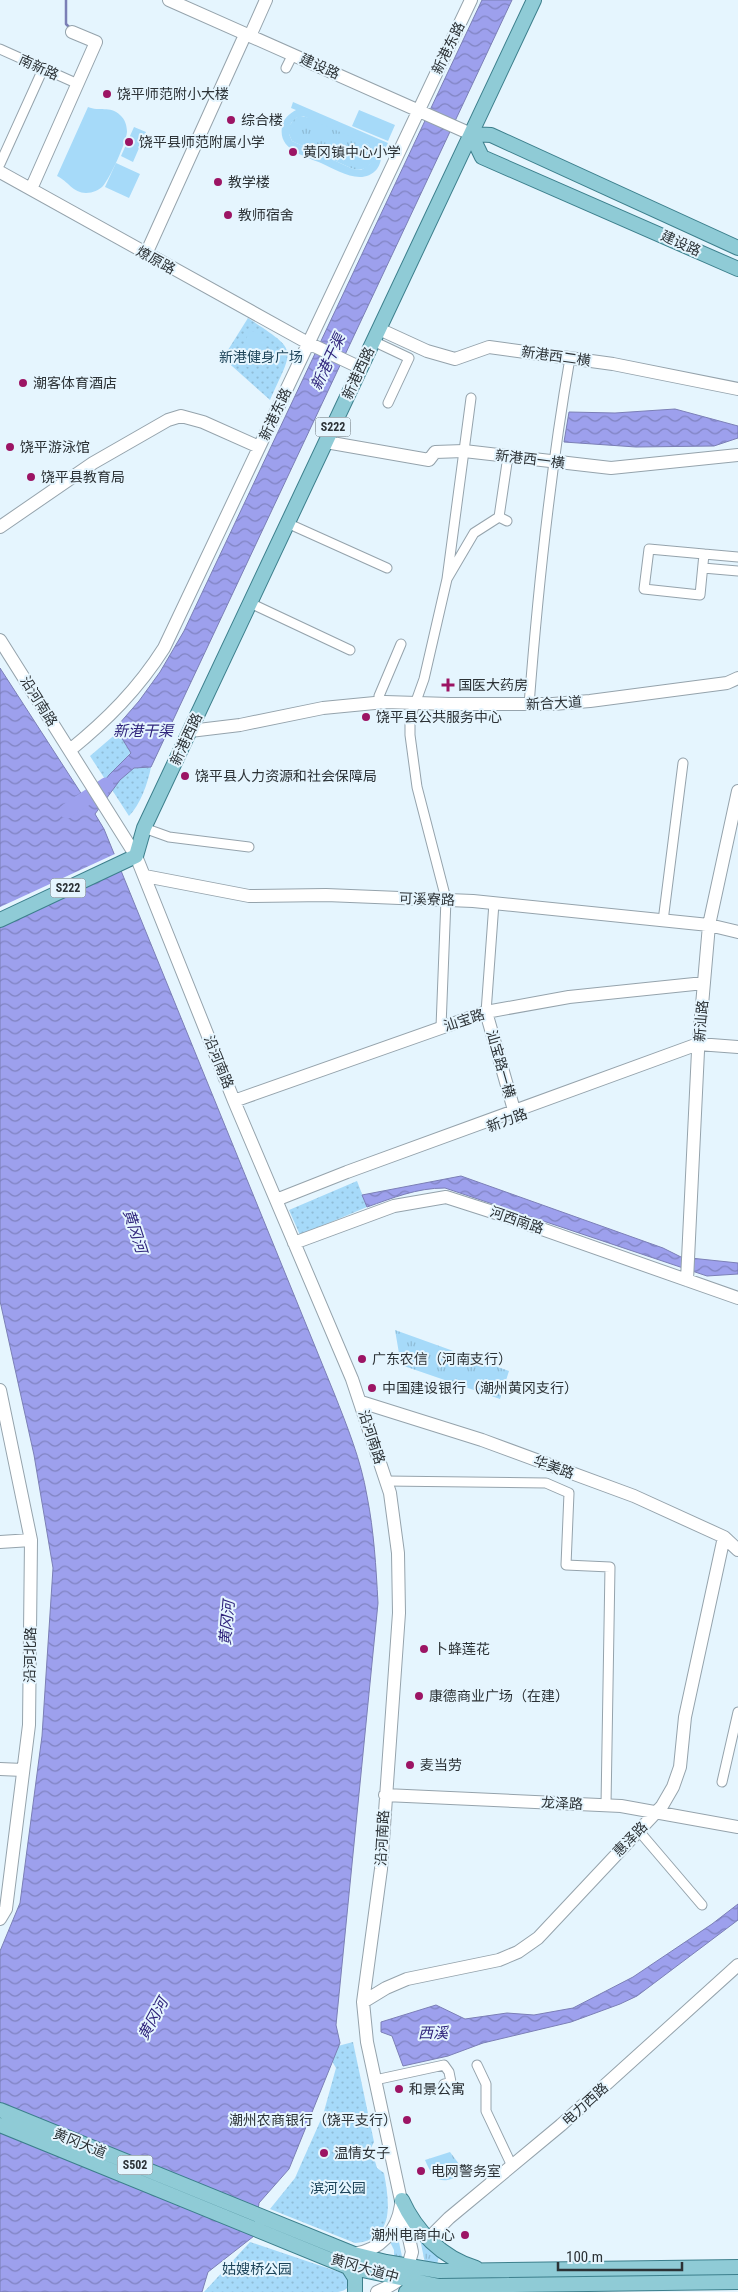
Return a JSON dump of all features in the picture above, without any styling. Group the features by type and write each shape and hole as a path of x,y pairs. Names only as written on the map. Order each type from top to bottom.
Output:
{"main road":[{"name":"建设路","path":"169,0 471,134 492,135 738,248"},
{"path":"146,254 266,0"},
{"name":"新港东路","path":"70,750 101,724 128,697 164,648 259,447 311,344 471,0"},
{"name":"新港西路","path":"136,856 144,828 534,0"},
{"path":"31,189 96,42 72,32"},
{"name":"建设路","path":"471,134 482,157 738,269"},
{"name":"燎原路","path":"0,172 311,344 361,368"},
{"name":"新港西二横","path":"376,335 455,359 489,347 570,358 738,389"},
{"path":"0,527 93,463 168,420 181,416 203,422 259,447"},
{"name":"新港西一横","path":"326,442 429,460 435,452 464,451 611,468 738,455"},
{"name":"沿河南路","path":"0,640 136,856 234,1101 361,1402 390,1493 398,1553 399,1614 381,1869 363,2002 367,2042 412,2252 409,2266 401,2279 394,2285 377,2292"},
{"name":"新合大道","path":"190,731 240,725 323,708 380,702 529,705 590,701 727,683 738,678"},
{"name":"新汕路","path":"687,1280 698,1047 709,925 737,798"},
{"name":"S222","path":"0,912 118,856 136,856"},
{"name":"S222","path":"0,920 136,856"},
{"name":"可溪寮路","path":"144,876 250,896 326,895 446,899 709,925 738,932"},
{"name":"汕宝路","path":"234,1101 486,1012 569,997 704,983"},
{"name":"汕宝路一横","path":"486,1012 515,1114"},
{"path":"698,1047 738,1047"},
{"name":"新力路","path":"278,1204 698,1047 738,1054"},
{"name":"河西南路","path":"294,1243 394,1206 446,1197 738,1298"},
{"name":"沿河北路","path":"0,1390 31,1540 29,1725 6,1909 0,1919"},
{"name":"华美路","path":"361,1402 482,1440 624,1493 724,1537 738,1550"},
{"name":"惠泽路","path":"363,2002 386,1988 408,1979 499,1960 518,1952 538,1938 659,1809 673,1787 680,1767 684,1717 724,1537"},
{"path":"0,1542 31,1540"},
{"path":"0,1769 23,1770"},
{"name":"龙泽路","path":"385,1792 606,1802 738,1821"},
{"name":"龙泽路","path":"659,1809 738,1827"},
{"name":"电力西路","path":"429,2238 449,2218 562,2125 738,1965"},
{"name":"黄冈大道","path":"0,2110 268,2227"},
{"name":"黄冈大道","path":"0,2125 268,2227"},
{"path":"402,2200 416,2225 446,2254 464,2264 483,2270"},
{"path":"355,2292 355,2278 351,2260 380,2245 387,2238 398,2220 402,2200"},
{"name":"黄冈大道中","path":"268,2227 401,2279 439,2286 692,2287 738,2282"},
{"name":"黄冈大道中","path":"351,2260 440,2271 738,2268"},
{"path":"406,2292 439,2286"}],"street":[{"name":"南新路","path":"0,49 78,84"},
{"path":"286,68 293,54"},
{"path":"0,164 43,69"},
{"path":"376,335 409,358 388,403"},
{"path":"529,705 533,641 553,462 570,358"},
{"path":"441,1027 446,899 413,764 410,718 424,679 448,579 471,398"},
{"path":"448,579 474,533 503,519 508,456"},
{"path":"288,523 386,568"},
{"path":"704,554 700,595 644,588 649,549 704,554 738,558"},
{"path":"703,568 738,572"},
{"path":"250,603 350,650"},
{"path":"380,702 379,696 401,644"},
{"path":"663,921 683,763"},
{"path":"144,828 169,836 249,847"},
{"path":"486,1012 494,903"},
{"path":"386,1481 546,1484 569,1493 566,1565 610,1567 606,1802"},
{"path":"722,1782 738,1712"},
{"path":"638,1830 702,1905"},
{"path":"375,2080 444,2065 449,2072 451,2082 444,2084"},
{"path":"476,2065 486,2084 486,2111 512,2166"}],"green space":[{"path":"293,102 388,143 385,149 380,147 381,158 377,169 364,177 357,177 342,173 301,155 288,147 282,135 282,127 289,115 296,110 291,108","holes":["303,116 368,144 374,154 370,164 361,170 353,169 292,141 289,134 291,123 296,118"]},
{"path":"88,107 108,109 116,112 122,117 127,132 121,152 106,182 98,190 86,193 74,189 57,176"},
{"path":"359,110 395,125 388,141 352,126"},
{"path":"299,116 324,123 366,142 373,151 374,156 371,164 363,169 353,169 292,141 289,127 293,120"},
{"path":"134,127 146,132 133,162 121,156"},
{"path":"116,163 140,174 129,198 105,187"},
{"name":"新港健身广场","path":"248,318 276,338 284,345 287,352 284,369 270,400 223,358"},
{"path":"250,330 269,339 255,370 236,362"},
{"path":"118,732 131,752 125,759 134,768 151,767 143,793 137,806 129,816 90,756"},
{"path":"357,1181 367,1207 300,1235 289,1210"},
{"path":"395,1330 509,1371 500,1399 401,1365"},
{"name":"滨河公园","path":"353,2042 374,2142 371,2148 377,2168 384,2173 388,2207 384,2227 378,2235 355,2243 270,2209 295,2178 323,2115 336,2068 329,2056 338,2046"},
{"path":"450,2152 465,2172 451,2179 441,2180 433,2174 425,2160"},
{"path":"397,2233 403,2261 394,2259 394,2250 390,2242"},
{"path":"420,2239 439,2257 437,2264 425,2263"},
{"name":"姑嫂桥公园","path":"250,2242 345,2274 350,2279 348,2287 338,2292 204,2292"}],"water":[{"name":"黄冈河","path":"482,0 512,0 151,767 134,768 120,780 95,814 104,829 334,1393 353,1443 364,1483 373,1536 378,1603 336,2025 340,2043 289,2169 259,2203 254,2236 208,2272 202,2292 0,2292 0,1951 20,1903 42,1736 53,1568 34,1455 0,1301 0,668 88,804 109,775 131,753 118,732 119,724 160,672 184,631"},
{"path":"675,409 738,426 738,438 714,446 636,447 564,442 569,412 615,413"},
{"path":"461,1176 663,1248 681,1257 738,1263 738,1274 707,1276 445,1188 414,1192 367,1207 362,1195"},
{"name":"西溪","path":"738,1904 738,1920 637,1996 571,2022 483,2043 448,2056 403,2066 392,2036 381,2032 381,2022 436,2005 465,2019 507,2013 534,2015 573,2008 633,1977 712,1924"}],"pier":[{"path":"117,853 123,868 0,925 0,907"}],"waterway":[{"path":"66,0 66,24 69,27"},
{"name":"新港干渠","path":"67,811 106,785"}],"place":[{"name":"饶平师范附小大楼","path":"107,94"},
{"name":"综合楼","path":"231,120"},
{"name":"饶平县师范附属小学","path":"129,142"},
{"name":"黄冈镇中心小学","path":"293,152"},
{"name":"教学楼","path":"218,182"},
{"name":"教师宿舍","path":"228,215"},
{"name":"潮客体育酒店","path":"23,383"},
{"name":"饶平游泳馆","path":"10,447"},
{"name":"饶平县教育局","path":"31,477"},
{"name":"国医大药房","path":"448,685"},
{"name":"饶平县公共服务中心","path":"366,717"},
{"name":"饶平县人力资源和社会保障局","path":"185,776"},
{"name":"广东农信（河南支行）","path":"362,1359"},
{"name":"中国建设银行（潮州黄冈支行）","path":"372,1388"},
{"name":"卜蜂莲花","path":"424,1649"},
{"name":"康德商业广场（在建）","path":"419,1696"},
{"name":"麦当劳","path":"410,1765"},
{"name":"和景公寓","path":"399,2089"},
{"name":"潮州农商银行（饶平支行）","path":"407,2120"},
{"name":"温情女子","path":"324,2153"},
{"name":"电网警务室","path":"421,2171"},
{"name":"潮州电商中心","path":"465,2235"}]}
